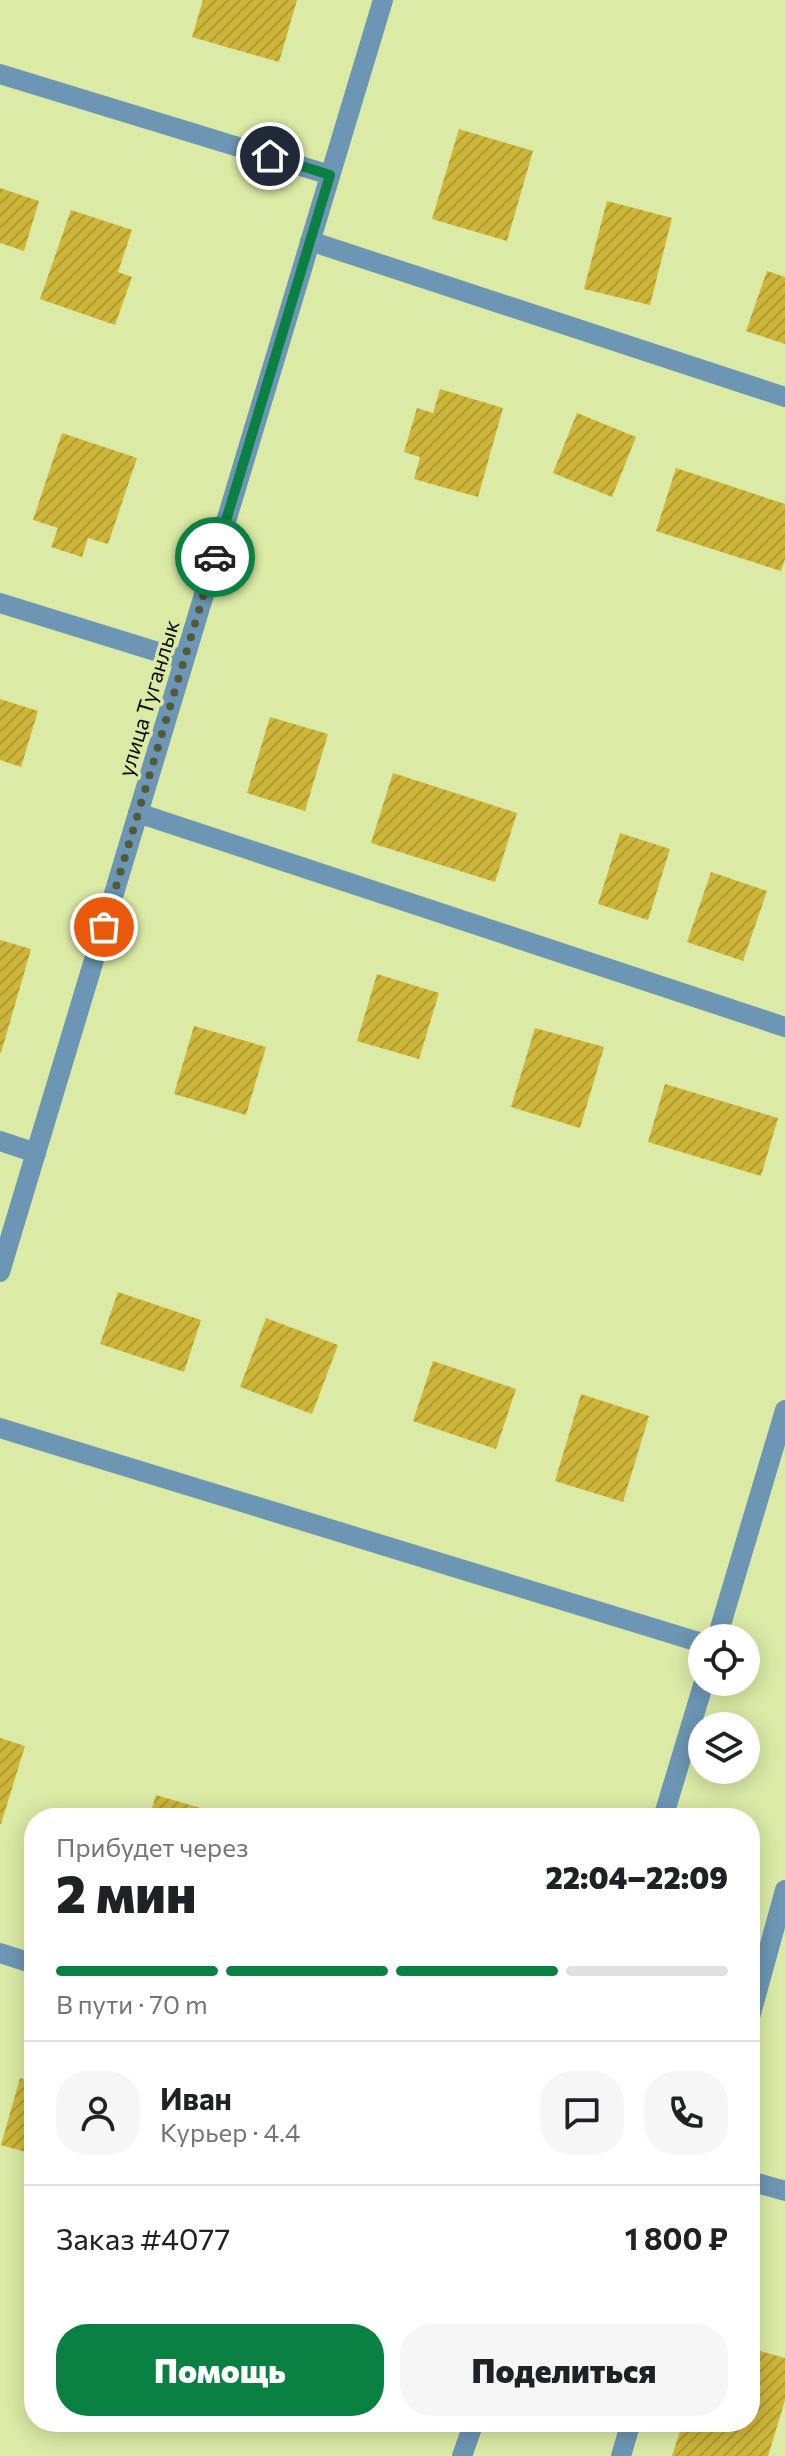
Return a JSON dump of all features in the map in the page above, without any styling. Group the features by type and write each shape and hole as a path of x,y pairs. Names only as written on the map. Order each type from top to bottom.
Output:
{"street":[{"name":"улица Туганлык","path":"0,1272 383,0"},
{"path":"0,74 330,175"},
{"path":"310,241 785,397"},
{"path":"0,603 184,660"},
{"path":"138,813 785,1027"},
{"path":"0,1141 36,1153"},
{"path":"721,1624 785,1410"},
{"path":"0,1428 688,1639"},
{"path":"666,1808 700,1696"},
{"path":"760,1981 785,1890"},
{"path":"0,1953 24,1961"},
{"path":"760,2184 785,2191"},
{"path":"462,2456 470,2432"},
{"path":"621,2456 628,2432"}],"building":[{"path":"203,0 297,0 279,62 192,37"},
{"path":"459,129 533,151 507,241 432,219"},
{"path":"0,188 39,201 24,251 0,243"},
{"path":"607,201 672,218 650,305 584,289"},
{"path":"71,210 132,230 118,272 132,277 115,325 40,299"},
{"path":"767,271 785,277 785,344 746,331"},
{"path":"440,389 503,408 478,497 414,479 420,457 404,452 417,408 433,413"},
{"path":"577,413 636,437 612,497 553,473"},
{"path":"62,433 137,458 108,544 88,538 82,557 51,547 58,528 33,520"},
{"path":"676,468 785,504 785,559 781,571 656,531"},
{"path":"0,699 38,711 21,767 0,760"},
{"path":"270,717 328,734 305,811 247,793"},
{"path":"393,773 517,813 495,882 371,843"},
{"path":"620,833 670,849 648,920 598,904"},
{"path":"711,872 767,891 743,961 687,942"},
{"path":"0,940 31,949 1,1053 0,1053"},
{"path":"377,974 439,993 419,1059 357,1041"},
{"path":"194,1026 266,1047 246,1115 174,1094"},
{"path":"535,1028 604,1047 580,1128 511,1107"},
{"path":"665,1084 778,1118 761,1176 648,1142"},
{"path":"118,1292 201,1320 184,1372 100,1344"},
{"path":"266,1318 338,1345 312,1414 240,1387"},
{"path":"433,1361 516,1389 496,1449 413,1421"},
{"path":"581,1394 649,1416 623,1502 555,1481"},
{"path":"0,1738 25,1746 1,1824 0,1824"},
{"path":"156,1795 200,1808 152,1808"},
{"path":"20,2078 24,2079 24,2151 1,2145"},
{"path":"760,2351 785,2358 785,2400 768,2456 672,2456 680,2432 760,2432"}],"way so far":[{"path":"104,927 215,557"}],"route":[{"path":"215,557 330,175 270,156"}]}
